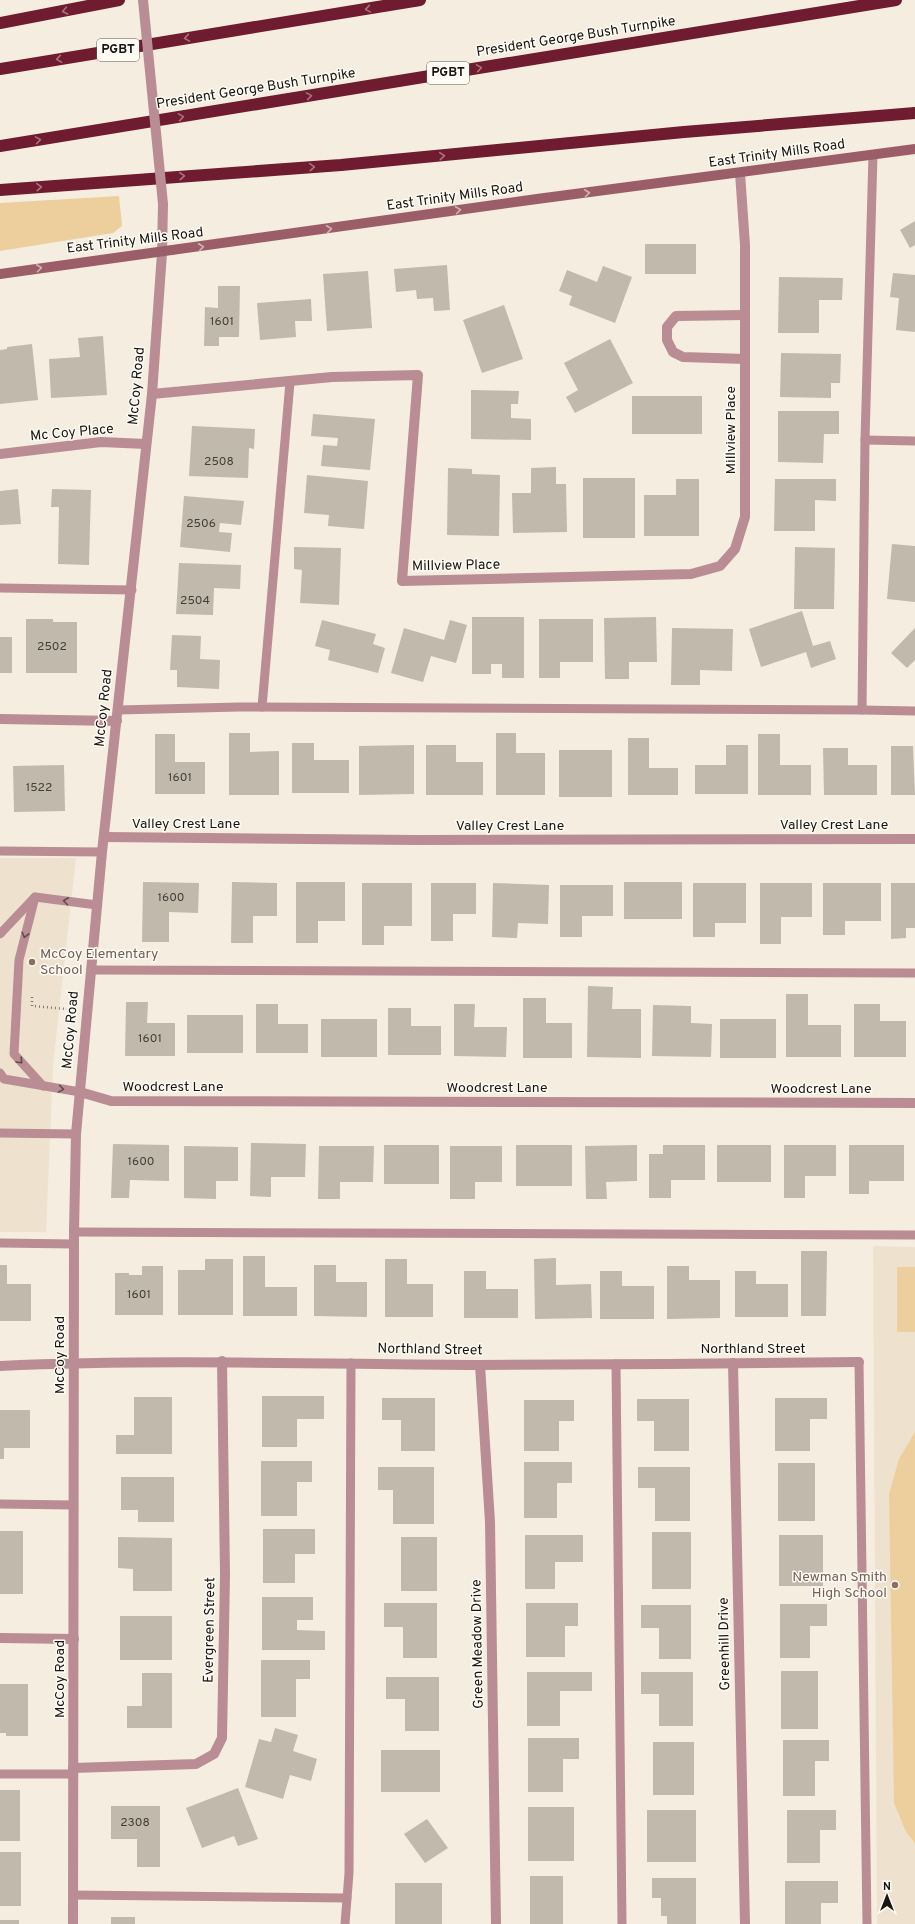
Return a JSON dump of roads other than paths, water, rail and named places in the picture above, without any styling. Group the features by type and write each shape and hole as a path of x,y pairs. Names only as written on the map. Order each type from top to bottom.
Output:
{"highway":[{"path":"0,24 119,0"},
{"name":"PGBT","path":"0,69 420,0"},
{"name":"President George Bush Turnpike","path":"0,146 896,0"},
{"path":"0,190 341,165 684,132 915,113"}],"main road":[{"name":"East Trinity Mills Road","path":"0,274 537,199 915,149"}],"street":[{"name":"McCoy Road","path":"73,1924 74,1232 76,1134 102,852 132,590 152,394 162,252 163,204 143,0"},
{"name":"Millview Place","path":"152,394 332,377 418,375 402,581 691,574 720,566 735,549 745,517 745,245 740,173"},
{"path":"745,315 676,316 667,327 667,340 673,352 683,358 745,359"},
{"name":"Mc Coy Place","path":"0,454 100,442 146,444"},
{"path":"0,719 117,721"},
{"name":"Valley Crest Lane","path":"104,838 415,840 915,839"},
{"name":"Woodcrest Lane","path":"80,1092 112,1101 915,1103"},
{"name":"Northland Street","path":"0,1366 74,1363 222,1361 480,1365 859,1362"},
{"name":"Evergreen Street","path":"73,1771 196,1764 214,1754 222,1738 225,1575 222,1361"},
{"name":"Greenhill Drive","path":"733,1363 745,1924"},
{"name":"Green Meadow Drive","path":"480,1365 490,1522 496,1924"},
{"path":"0,1638 74,1639"}],"lane":[{"path":"862,710 865,440 873,155"},
{"path":"262,707 290,382"},
{"path":"865,440 915,441"},
{"path":"0,588 132,590"},
{"path":"118,710 262,707 915,711"},
{"path":"0,851 102,852"},
{"path":"35,897 97,905"},
{"path":"0,934 35,897"},
{"path":"35,897 19,960 14,1054 43,1086"},
{"path":"91,970 915,973"},
{"path":"0,1073 4,1079 80,1092"},
{"path":"0,1133 76,1134"},
{"path":"74,1232 915,1235"},
{"path":"0,1243 74,1244"},
{"path":"859,1362 867,1924"},
{"path":"345,1924 349,1865 351,1363"},
{"path":"616,1364 622,1924"},
{"path":"0,1504 73,1505"},
{"path":"0,1774 73,1771"},
{"path":"73,1895 347,1898"}],"place":[{"name":"McCoy Elementary School","path":"32,962"},
{"name":"Newman Smith High School","path":"895,1585"}]}
